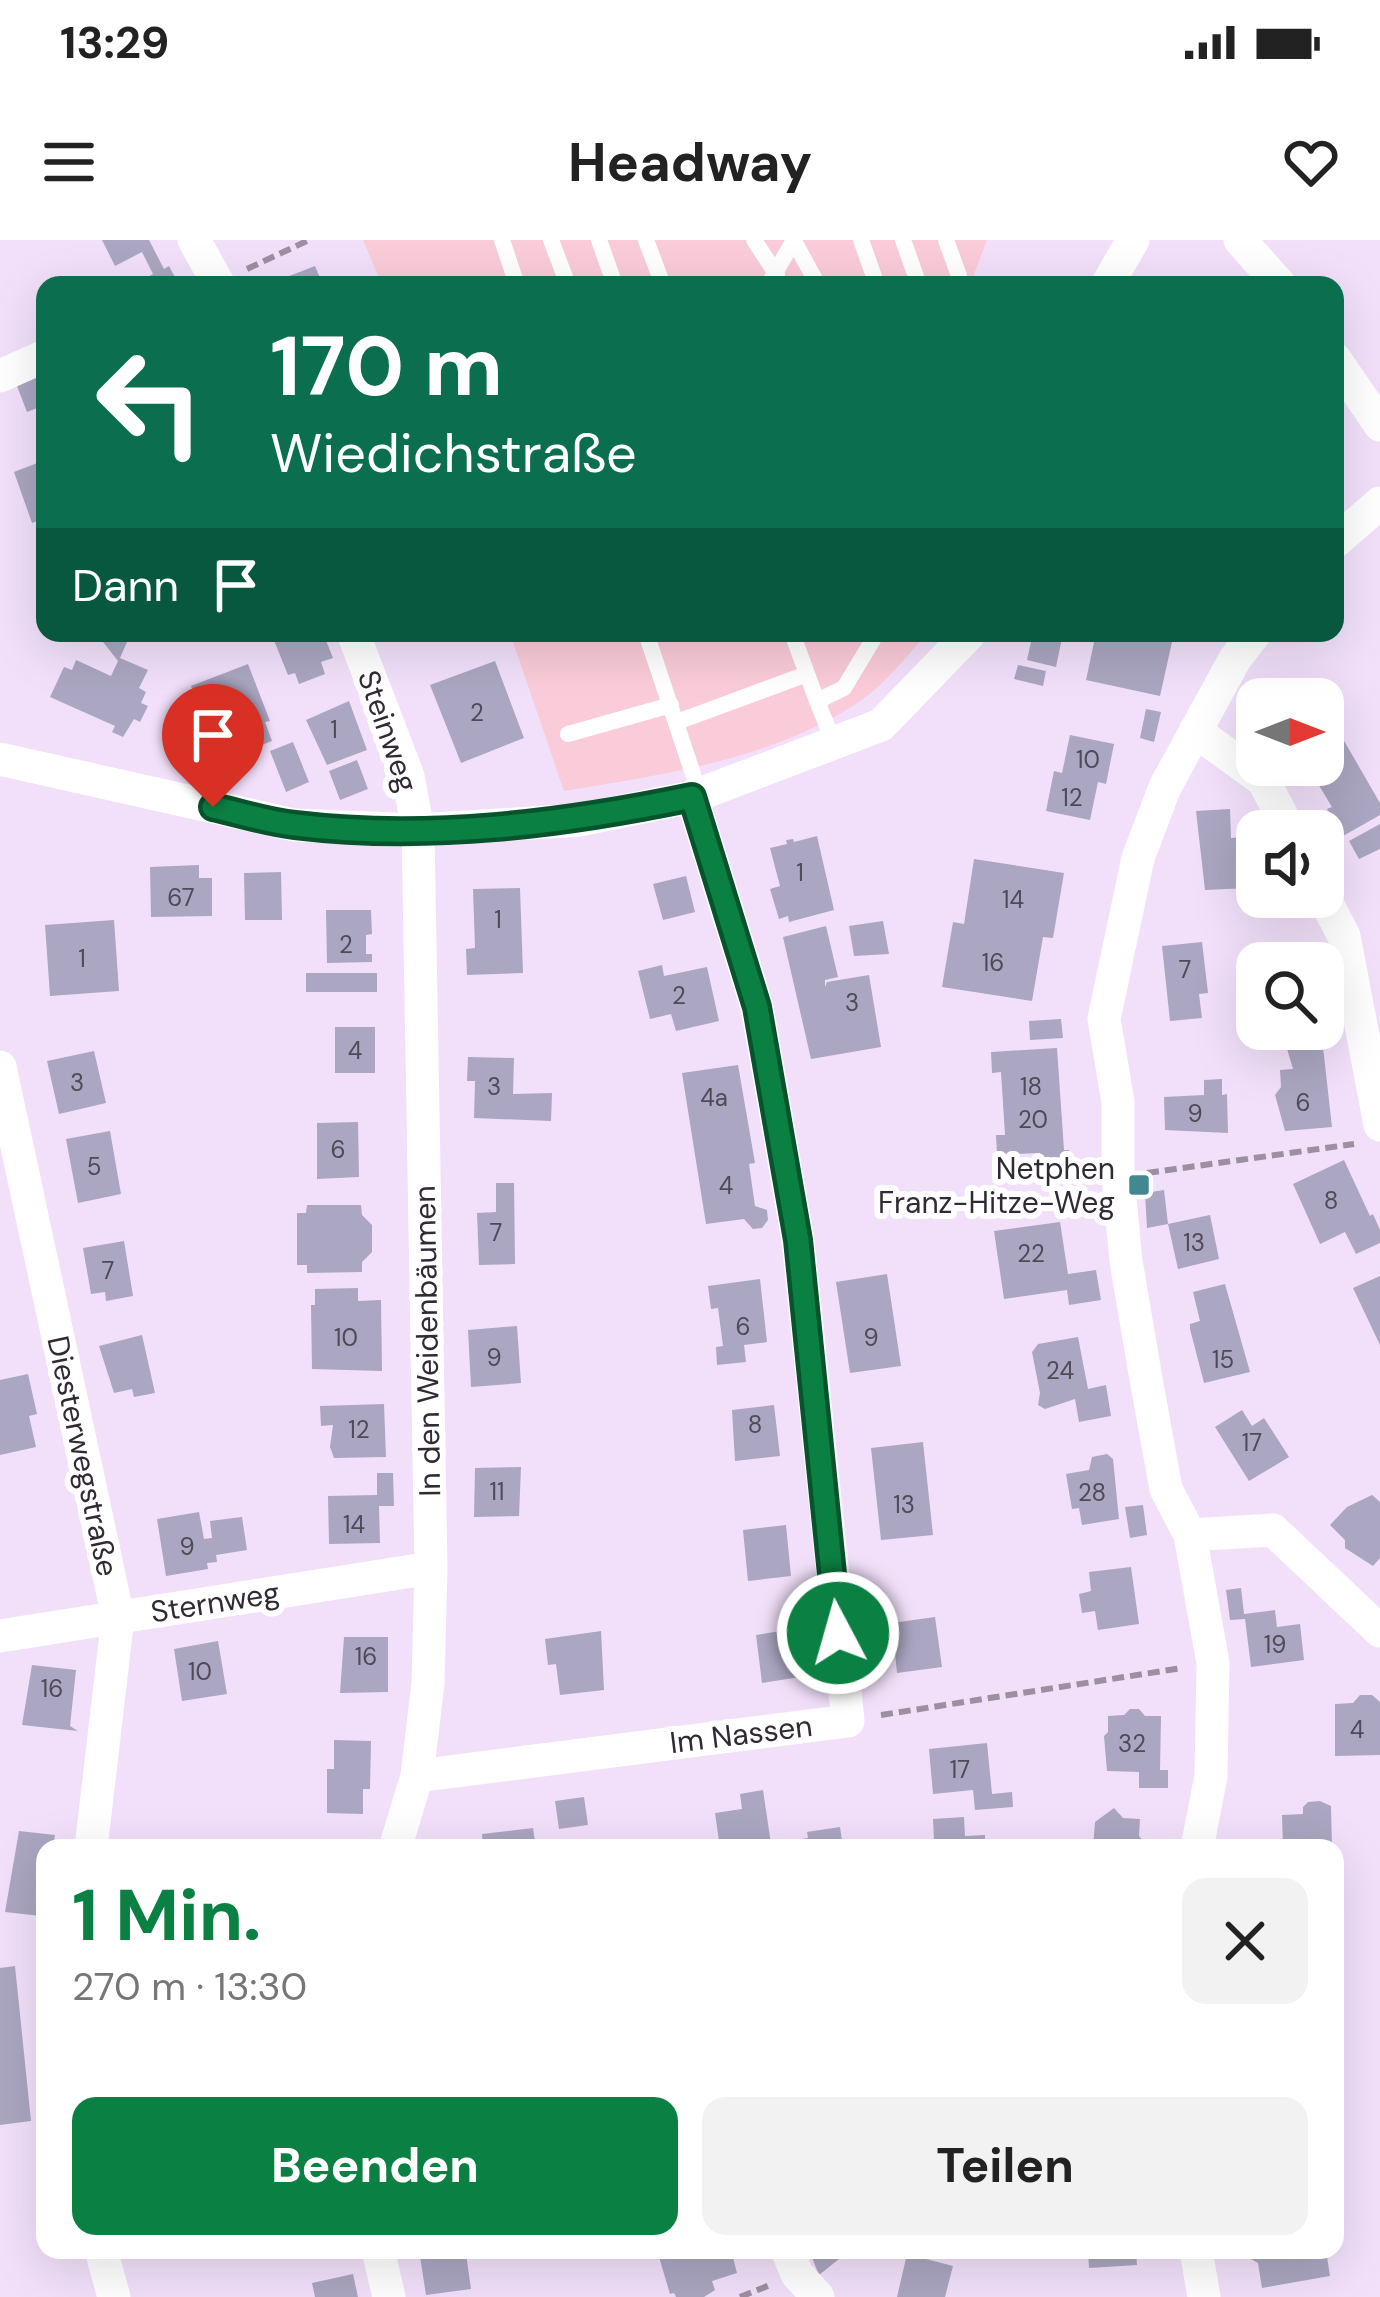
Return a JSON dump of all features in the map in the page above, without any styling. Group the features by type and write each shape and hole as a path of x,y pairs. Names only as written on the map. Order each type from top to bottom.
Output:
{"street":[{"path":"194,240 212,276"},
{"path":"1112,276 1133,240"},
{"path":"1240,240 1272,276"},
{"path":"0,376 36,360"},
{"path":"1344,372 1380,425"},
{"path":"1344,534 1380,503"},
{"name":"Steinweg","path":"357,642 409,776 418,830"},
{"path":"0,759 294,825 418,830 579,820 696,796 881,724 961,642"},
{"path":"1199,1839 1211,1777 1213,1663 1190,1535 1166,1489 1126,1261 1118,1177 1118,1102 1104,1019 1138,858 1166,787 1248,642"},
{"path":"1195,731 1263,780 1279,810"},
{"name":"Im Nassen","path":"418,1776 848,1721 798,1240 757,1007 696,796"},
{"name":"In den Weidenbäumen","path":"398,1839 418,1776 428,1683 431,1568 418,830"},
{"path":"1335,918 1344,936 1380,1124"},
{"name":"Diesterwegstraße","path":"0,1067 118,1617 92,1839"},
{"path":"1190,1535 1273,1530 1380,1631"},
{"name":"Sternweg","path":"0,1636 431,1568"},
{"path":"103,2259 114,2297"},
{"path":"381,2259 389,2297"},
{"path":"791,2259 796,2274 818,2297"},
{"path":"1198,2259 1204,2297"}],"lane":[{"path":"502,240 515,276"},
{"path":"550,240 564,276"},
{"path":"598,240 612,276"},
{"path":"646,240 660,276"},
{"path":"754,240 770,276"},
{"path":"861,240 874,276"},
{"path":"903,240 916,276"},
{"path":"946,240 959,276"},
{"path":"774,276 794,241"},
{"path":"794,241 813,276"},
{"path":"649,642 696,796"},
{"path":"795,642 834,743"},
{"path":"817,701 844,688 872,642"},
{"path":"568,734 674,714 807,674"}],"path":[{"path":"228,276 309,240"},
{"path":"1118,1177 1356,1144 1380,1124"},
{"path":"848,1721 1213,1663"}],"shaded area":[{"path":"363,240 987,240 973,276 378,276"},
{"path":"513,642 920,642 863,699 795,736 719,761 564,791"}],"building":[{"path":"102,240 149,240 164,269 169,266 174,276 149,276 153,274 142,252 115,266"},
{"path":"315,266 319,276 289,276"},
{"path":"36,373 36,408 27,412 15,381"},
{"path":"36,463 36,521 32,523 14,472"},
{"path":"103,642 127,642 120,658 148,670 139,688 146,692 141,703 148,706 140,722 134,719 123,737 112,732 115,726 50,697 64,667 72,670 76,660 111,676 118,661"},
{"path":"275,642 327,642 333,658 321,662 325,674 299,684 295,673 288,675"},
{"path":"1031,642 1061,642 1056,667 1027,660"},
{"path":"1094,642 1172,642 1160,696 1086,680"},
{"path":"495,661 524,738 461,763 430,685"},
{"path":"248,664 270,721 265,722 272,741 241,753 236,741 215,748 196,712 200,710 191,686"},
{"path":"1018,665 1046,671 1043,686 1014,679"},
{"path":"349,701 367,750 327,765 306,720"},
{"path":"1146,709 1161,712 1154,742 1140,738"},
{"path":"1070,735 1114,744 1106,784 1098,782 1090,820 1046,811 1054,771 1062,773"},
{"path":"1344,741 1380,803 1380,815 1344,835 1344,810 1327,809 1332,807 1319,786 1344,786"},
{"path":"293,742 309,782 286,792 270,751"},
{"path":"357,760 368,789 340,800 329,771"},
{"path":"1230,809 1231,838 1236,838 1236,889 1205,890 1196,811"},
{"path":"1380,824 1380,849 1359,859 1349,841"},
{"path":"817,836 834,910 789,922 788,916 779,919 770,889 780,886 770,848 787,844 786,840"},
{"path":"974,859 1064,873 1053,938 1043,937 1032,1001 942,987 953,922 964,924"},
{"path":"199,865 199,878 212,878 212,916 151,917 150,867"},
{"path":"281,872 282,920 245,920 244,873"},
{"path":"686,876 695,912 663,920 653,884"},
{"path":"520,888 523,973 467,975 466,949 475,948 473,889"},
{"path":"326,910 371,910 372,934 366,935 366,954 372,954 372,962 327,963"},
{"path":"114,920 119,991 50,996 45,925"},
{"path":"883,921 889,954 854,956 849,926"},
{"path":"826,926 838,977 825,980 825,987 827,982 869,975 881,1047 811,1059 783,937"},
{"path":"1202,942 1208,993 1199,994 1202,1018 1170,1021 1162,946"},
{"path":"662,965 664,976 707,967 719,1021 676,1031 671,1014 650,1019 638,971"},
{"path":"306,973 377,973 377,992 306,992"},
{"path":"1061,1019 1063,1038 1030,1040 1029,1021"},
{"path":"335,1027 375,1027 375,1073 335,1073"},
{"path":"1057,1048 1064,1150 1069,1150 1071,1181 1042,1186 1040,1153 997,1155 996,1135 1005,1135 1001,1072 992,1073 991,1052"},
{"path":"1287,1050 1323,1050 1332,1127 1285,1131 1275,1095 1281,1087 1280,1070 1293,1069"},
{"path":"94,1051 106,1103 59,1114 47,1061"},
{"path":"468,1057 514,1058 513,1094 552,1093 551,1121 474,1118 475,1081 467,1081"},
{"path":"738,1065 755,1163 749,1164 755,1206 767,1210 768,1220 762,1228 753,1229 744,1219 706,1224 682,1073"},
{"path":"1222,1079 1228,1133 1165,1130 1164,1097 1204,1095 1204,1080"},
{"path":"358,1122 359,1177 317,1179 317,1123"},
{"path":"110,1131 121,1194 78,1203 66,1139"},
{"path":"1344,1160 1380,1230 1380,1243 1356,1254 1345,1232 1320,1244 1293,1184"},
{"path":"496,1183 514,1183 515,1264 479,1265 477,1213 496,1212"},
{"path":"1164,1190 1168,1224 1147,1228 1145,1193"},
{"path":"307,1205 361,1205 362,1215 372,1225 372,1252 362,1262 362,1272 307,1273 307,1265 297,1265 297,1213 306,1213"},
{"path":"1210,1215 1219,1259 1178,1269 1168,1224"},
{"path":"1060,1222 1068,1274 1096,1270 1101,1300 1069,1305 1067,1290 1004,1299 994,1231"},
{"path":"124,1241 133,1296 106,1301 105,1292 91,1294 83,1248"},
{"path":"887,1274 901,1366 850,1373 836,1282"},
{"path":"1380,1276 1380,1345 1353,1288"},
{"path":"760,1279 767,1342 744,1345 746,1362 717,1365 716,1347 723,1346 718,1308 711,1309 708,1286"},
{"path":"1225,1284 1250,1372 1204,1383 1190,1329 1190,1324 1200,1321 1193,1292"},
{"path":"358,1288 358,1301 381,1300 382,1371 312,1369 315,1289"},
{"path":"517,1326 521,1383 471,1387 468,1330"},
{"path":"142,1335 155,1393 134,1397 132,1389 114,1393 99,1346"},
{"path":"1078,1337 1088,1389 1106,1385 1111,1416 1079,1422 1075,1399 1045,1409 1038,1405 1032,1352 1038,1344"},
{"path":"28,1374 37,1414 29,1416 36,1447 0,1455 0,1380"},
{"path":"384,1404 386,1457 334,1458 330,1447 333,1425 321,1426 320,1406"},
{"path":"774,1405 780,1456 735,1461 732,1410"},
{"path":"1242,1410 1252,1426 1264,1418 1289,1457 1249,1481 1215,1427"},
{"path":"923,1442 933,1535 881,1540 871,1448"},
{"path":"1107,1454 1113,1459 1119,1519 1082,1525 1079,1508 1072,1509 1066,1474 1089,1470 1092,1457"},
{"path":"521,1467 519,1516 474,1517 475,1468"},
{"path":"377,1473 393,1473 394,1506 379,1506 380,1543 329,1544 328,1496 377,1495"},
{"path":"1372,1495 1380,1502 1380,1558 1373,1566 1345,1548 1345,1540 1330,1525 1347,1507"},
{"path":"1143,1505 1147,1535 1130,1538 1125,1507"},
{"path":"199,1512 204,1539 212,1538 210,1521 242,1517 247,1550 216,1555 217,1562 207,1563 208,1569 166,1576 157,1519"},
{"path":"786,1525 791,1576 748,1581 743,1530"},
{"path":"1131,1567 1139,1624 1098,1630 1095,1611 1082,1613 1079,1594 1091,1591 1089,1572"},
{"path":"1241,1588 1244,1614 1275,1610 1277,1627 1300,1624 1304,1660 1251,1667 1245,1619 1230,1620 1226,1590"},
{"path":"935,1617 942,1667 897,1673 892,1623"},
{"path":"799,1628 806,1676 762,1683 756,1635"},
{"path":"601,1631 604,1690 560,1695 556,1664 548,1665 545,1639"},
{"path":"344,1637 388,1637 388,1692 340,1693"},
{"path":"218,1641 227,1694 182,1701 174,1649"},
{"path":"32,1665 76,1670 70,1726 78,1731 22,1725"},
{"path":"1360,1695 1372,1695 1380,1702 1380,1755 1335,1756 1335,1704 1353,1703"},
{"path":"1130,1709 1161,1716 1160,1770 1168,1770 1168,1788 1139,1788 1139,1772 1107,1771 1104,1736 1108,1716 1124,1715"},
{"path":"334,1740 371,1741 370,1789 363,1789 363,1814 327,1813 327,1769 334,1769"},
{"path":"987,1743 992,1794 1012,1792 1013,1807 975,1810 973,1790 933,1794 929,1749"},
{"path":"763,1790 770,1839 719,1839 715,1813 742,1809 740,1794"},
{"path":"584,1797 588,1825 559,1829 555,1801"},
{"path":"1308,1802 1331,1806 1332,1839 1283,1839 1282,1815 1303,1814"},
{"path":"1114,1808 1123,1818 1140,1819 1141,1839 1094,1839 1095,1822"},
{"path":"964,1817 965,1836 985,1835 985,1839 934,1839 933,1819"},
{"path":"840,1827 842,1839 802,1839 808,1838 807,1832"},
{"path":"533,1828 535,1839 482,1839 482,1834"},
{"path":"19,1831 55,1835 54,1839 36,1839 36,1915 5,1912"},
{"path":"15,1966 31,2121 0,2125 0,1968"},
{"path":"420,2259 467,2259 471,2289 426,2295"},
{"path":"660,2259 733,2259 737,2273 712,2281 715,2290 704,2297 670,2294"},
{"path":"813,2259 839,2259 819,2275"},
{"path":"906,2259 953,2266 945,2297 897,2297"},
{"path":"1088,2259 1137,2259 1137,2265 1089,2268"},
{"path":"1251,2259 1327,2259 1330,2276 1262,2288 1258,2263"},
{"path":"353,2274 358,2297 315,2297 312,2283"}],"place":[{"name":"Netphen Franz-Hitze-Weg","path":"1139,1185"}],"route":[{"path":"213,807 294,825 418,830 579,820 692,797 757,1007 798,1240 838,1633"}]}
